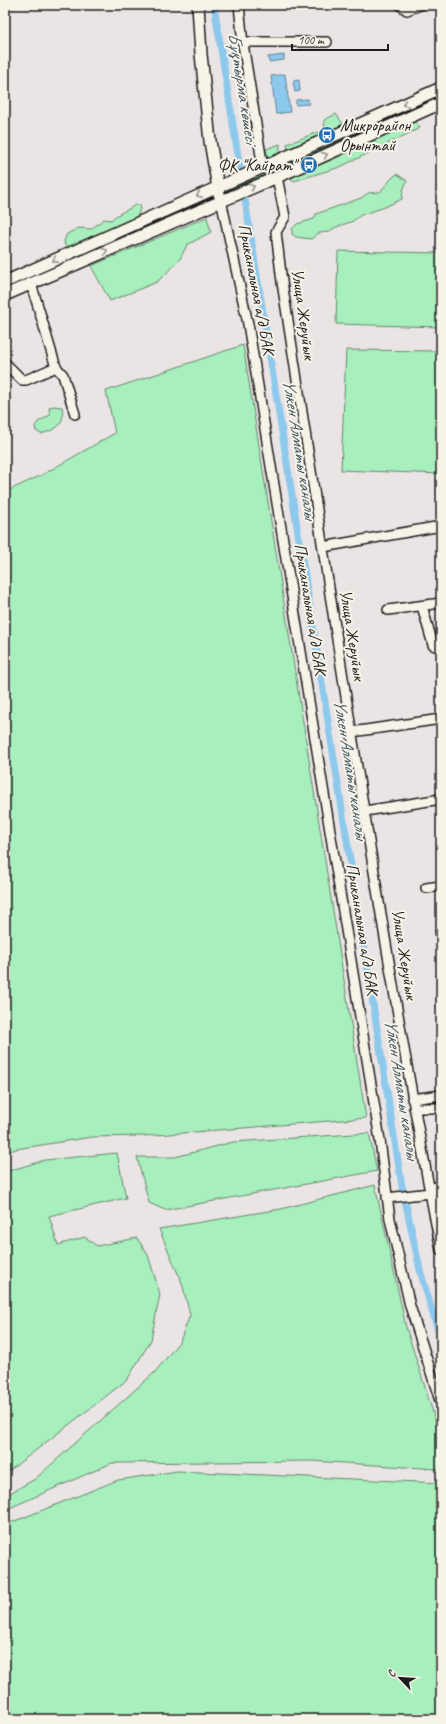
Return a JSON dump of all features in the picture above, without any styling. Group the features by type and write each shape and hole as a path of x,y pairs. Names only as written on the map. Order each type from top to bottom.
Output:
{"main road":[{"name":"Приканальная а/д БАК","path":"198,5 201,54 210,141 217,186 225,199"},
{"path":"5,282 217,186 235,180 441,88"},
{"path":"5,295 80,261 277,177 441,103"},
{"path":"76,250 80,261"}],"street":[{"path":"239,5 260,169"},
{"path":"400,5 407,10 420,5"},
{"path":"243,42 327,42"},
{"name":"Улица Жеруйык","path":"277,177 285,217 276,232 282,282 352,732 413,1104"},
{"name":"Приканальная а/д БАК","path":"225,199 248,324 380,1140 390,1219 410,1306 441,1404"},
{"path":"31,284 44,320 47,337 56,367 63,375 75,414"},
{"path":"5,363 22,380 26,380 56,367"},
{"path":"323,547 441,526"},
{"path":"388,610 441,603"},
{"path":"422,606 433,645 441,646"},
{"path":"352,732 441,719"},
{"path":"365,811 441,799"},
{"path":"426,888 441,886"},
{"path":"413,1104 441,1095"},
{"path":"413,1104 441,1108"},
{"path":"413,1104 427,1194 441,1250"},
{"path":"387,1198 427,1194 436,1187 441,1186"}],"green space":[{"path":"441,94 441,97 289,165 288,162"},
{"path":"336,114 345,127 336,131 330,129 325,131 324,120"},
{"path":"408,120 415,121 420,128 340,167 294,181 289,177"},
{"path":"318,132 320,139 288,151 287,144"},
{"path":"280,144 279,155 268,159 266,149"},
{"path":"284,163 286,167 85,254 87,251 193,205"},
{"path":"397,174 407,181 403,190 402,199 385,207 361,215 353,221 334,228 329,232 319,233 311,239 296,237 292,234 292,229 297,224 314,219 316,214 361,198 368,193 380,192"},
{"path":"135,205 141,205 138,215 129,223 103,234 97,234 71,247 65,246 64,241 67,234 79,228 91,229 104,219 111,220"},
{"path":"207,217 211,232 187,245 179,261 157,282 110,301 91,266"},
{"path":"338,251 441,253 441,327 336,324"},
{"path":"73,257 75,259 5,291 5,287"},
{"path":"243,345 366,1118 145,1136 92,1137 16,1149 5,1153 5,492 42,475 115,433 106,391"},
{"path":"346,350 441,351 441,474 341,470"},
{"path":"53,406 62,407 63,413 61,422 56,428 41,434 36,431 35,426 38,422 50,415 49,408"},
{"path":"369,1133 377,1171 165,1210 149,1203 137,1157 175,1157 233,1142"},
{"path":"117,1153 126,1198 49,1216 58,1245 85,1237 97,1246 137,1238 148,1255 160,1294 151,1340 127,1380 5,1474 5,1172 45,1160"},
{"path":"375,1185 406,1327 441,1438 441,1719 5,1719 5,1525 118,1480 177,1471 440,1483 437,1469 313,1461 112,1463 5,1510 5,1496 35,1479 155,1372 180,1341 190,1315 182,1283 159,1229 281,1209"}],"water":[{"path":"284,55 284,60 269,62 268,57"},
{"path":"285,74 290,112 276,114 271,76"},
{"path":"299,80 300,91 295,92 293,81"},
{"path":"308,99 309,104 296,105 296,100"}],"waterway":[{"name":"Үлкен Алматы каналы","path":"214,5 402,1186 420,1270 441,1341"}],"place":[{"name":"Микрорайон Орынтай","path":"327,135"},
{"name":"ФК \"Кайрат\"","path":"309,165"}],"water label":[{"name":"Бұқтырма көшесі","path":"243,88"}]}
